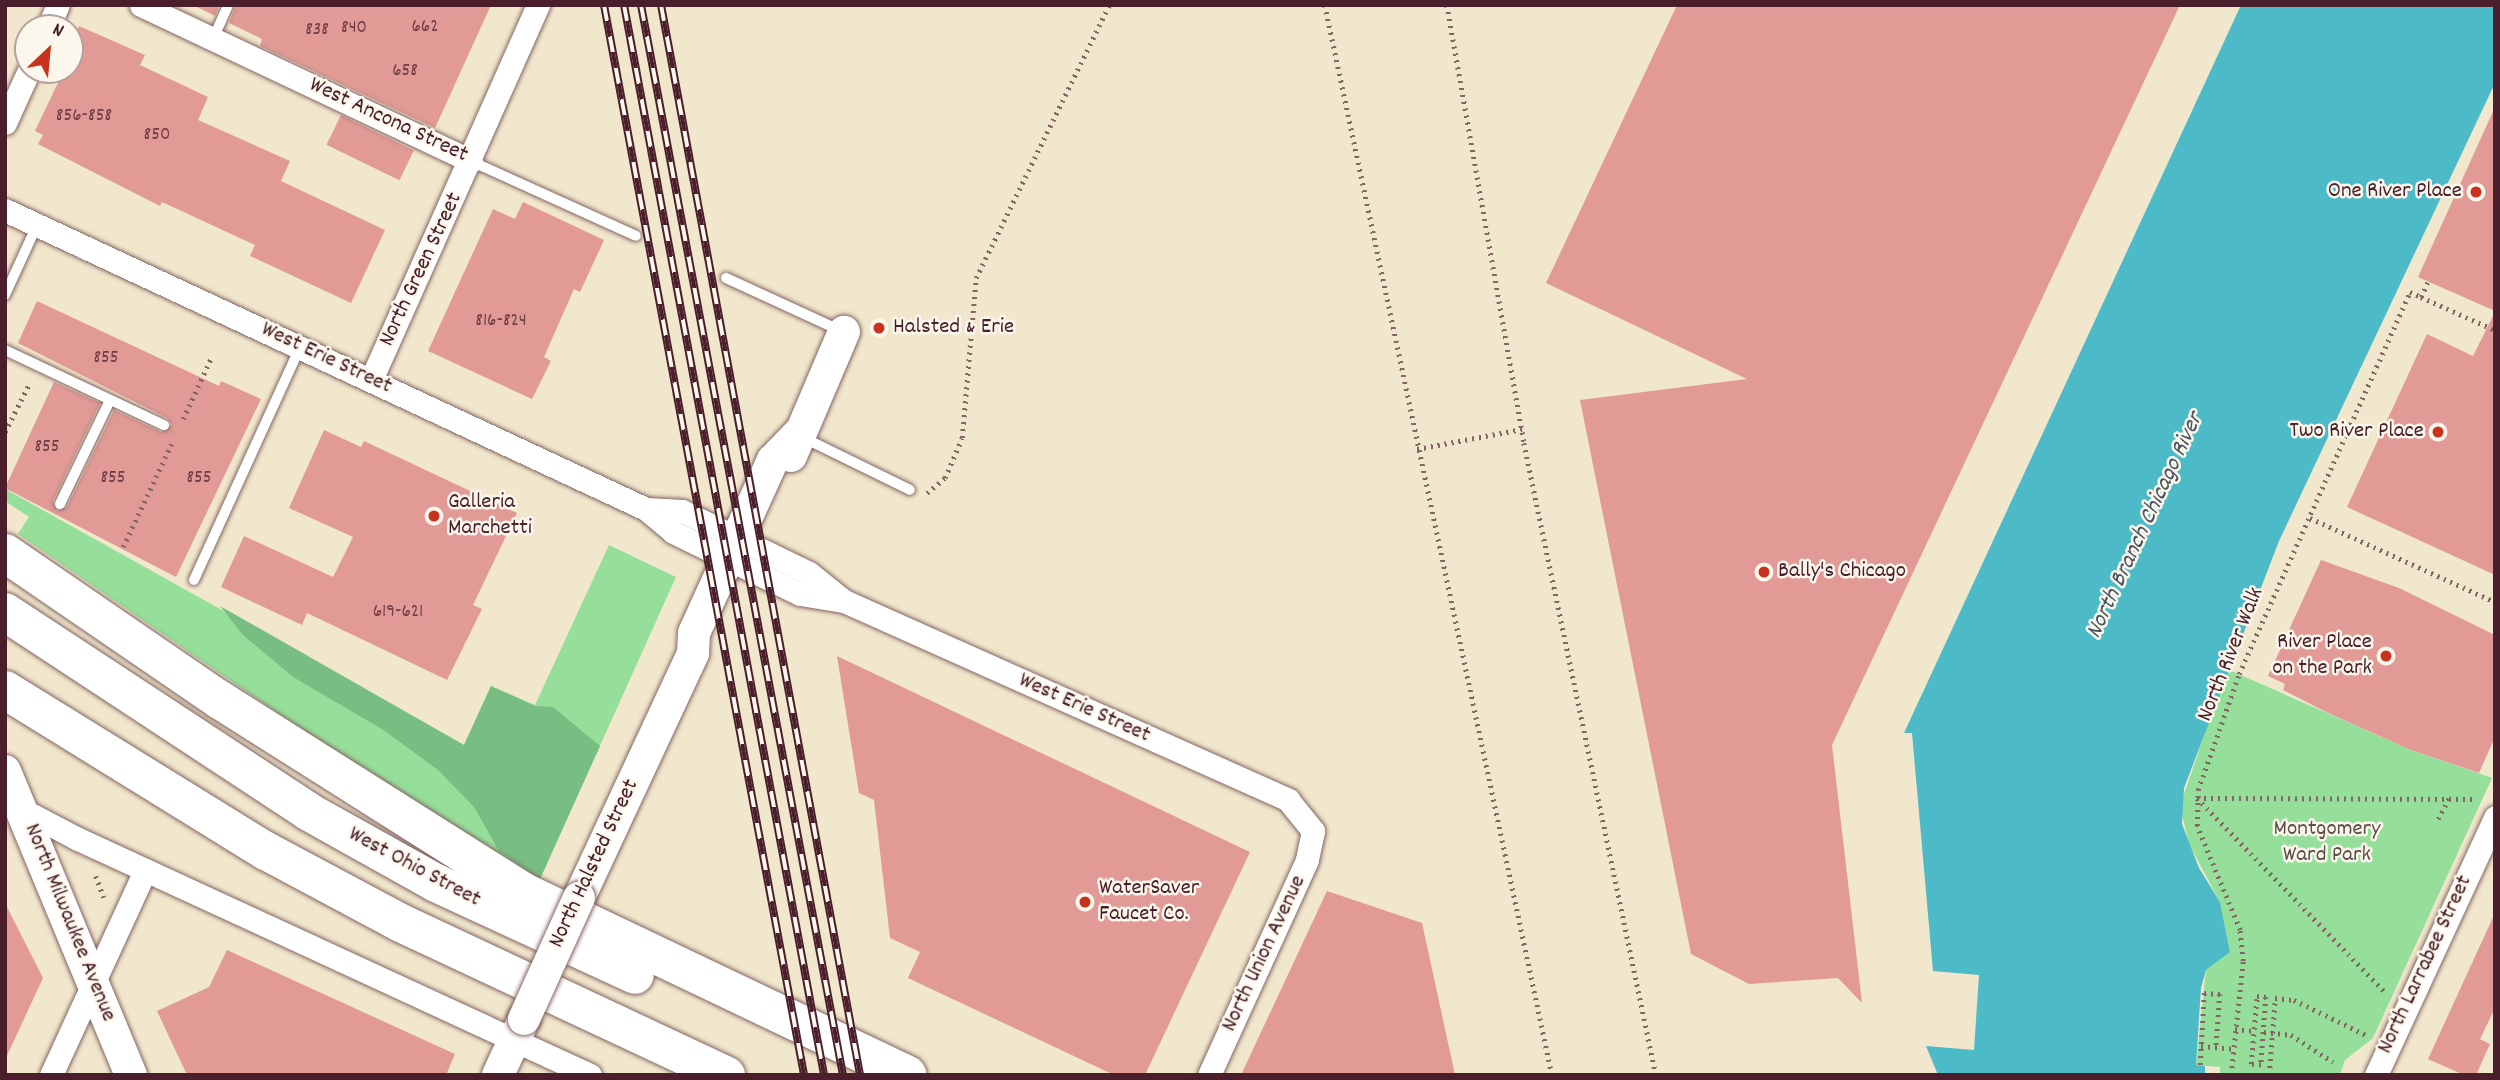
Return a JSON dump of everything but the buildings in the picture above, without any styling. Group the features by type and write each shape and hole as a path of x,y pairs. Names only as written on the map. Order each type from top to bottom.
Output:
{"highway":[{"path":"5,553 310,759 522,891 906,1075"},
{"name":"West Ohio Street","path":"5,612 309,812 436,883 850,1075"},
{"path":"5,690 266,851 401,923 726,1075"}],"main road":[{"name":"North Halsted Street","path":"498,1075 693,653 708,641 740,552 789,467 797,435 844,332"},
{"name":"North Milwaukee Avenue","path":"5,771 14,805 95,981 131,1075"}],"street":[{"name":"West Ancona Street","path":"141,5 471,161"},
{"name":"North Green Street","path":"371,380 471,161 538,5"},
{"path":"5,123 23,84"},
{"name":"West Erie Street","path":"5,210 646,509 673,532 740,552 800,594 844,601 1288,800 1313,831"},
{"path":"14,805 145,871 519,1029 590,1075"},
{"name":"North Larrabee Street","path":"2376,1075 2495,817"},
{"name":"North Union Avenue","path":"1209,1075 1307,860 1313,831"},
{"path":"51,1075 145,871"}],"lane":[{"path":"212,39 228,5"},
{"name":"West Ancona Street","path":"471,161 636,236"},
{"path":"5,295 37,225"},
{"path":"726,278 844,332"},
{"path":"194,580 300,347"},
{"path":"5,350 164,425"},
{"path":"60,504 110,400"},
{"path":"797,435 909,490"}],"path":[{"path":"909,490 927,494 946,478 962,438 976,278 1109,5"},
{"path":"1325,5 1417,449 1552,1075"},
{"path":"1447,5 1522,429 1656,1075"},
{"name":"North River Walk","path":"2231,1075 2243,961 2240,930 2197,826 2197,798 2223,714 2410,292 2421,297 2428,281"},
{"path":"2421,297 2495,330"},
{"path":"179,428 212,356"},
{"path":"5,432 37,365"},
{"path":"1417,449 1522,429"},
{"path":"123,547 173,439"},
{"path":"2310,517 2495,602"},
{"path":"2197,798 2474,799"},
{"path":"2197,798 2404,1013"},
{"path":"2438,819 2449,798"},
{"path":"93,869 108,906"},
{"path":"2200,1065 2204,993 2220,993 2216,1048"},
{"path":"2256,996 2266,997 2264,1032 2261,1065 2251,1064 2256,996"},
{"path":"2269,1075 2275,998 2294,1000 2369,1036"},
{"path":"2235,1029 2253,1031"},
{"path":"2264,1032 2291,1035 2333,1062"},
{"path":"2201,1046 2233,1049"}],"green space":[{"path":"5,489 464,745 491,686 535,705 609,545 676,577 540,879 350,763 18,534 29,517 5,501"},
{"path":"220,606 464,745 491,686 535,706 553,707 600,746 540,879 499,851 474,807 438,770 382,729 293,677 243,635"},
{"name":"Montgomery Ward Park","path":"2227,669 2411,750 2492,778 2373,1038 2345,1060 2340,1075 2220,1075 2220,1067 2196,1065 2206,970 2230,952 2220,902 2189,844 2180,806"}],"water":[{"name":"North Branch Chicago River","path":"2241,5 2495,5 2495,83 2279,541 2184,788 2182,824 2199,868 2220,902 2230,952 2206,970 2201,988 2196,1065 2205,1066 2205,1074 2218,1075 1938,1075 1926,1046 1974,1050 1979,975 1933,971 1912,733 1904,733"}],"railway":[{"path":"604,5 804,1075"},
{"path":"624,5 824,1075"},
{"path":"641,5 843,1075"},
{"path":"661,5 860,1075"}],"place":[{"name":"One River Place","path":"2476,192"},
{"name":"Halsted & Erie","path":"879,328"},
{"name":"Two River Place","path":"2438,432"},
{"name":"Galleria Marchetti","path":"434,516"},
{"name":"Bally's Chicago","path":"1764,572"},
{"name":"River Place on the Park","path":"2386,656"},
{"name":"WaterSaver Faucet Co.","path":"1085,902"}]}
